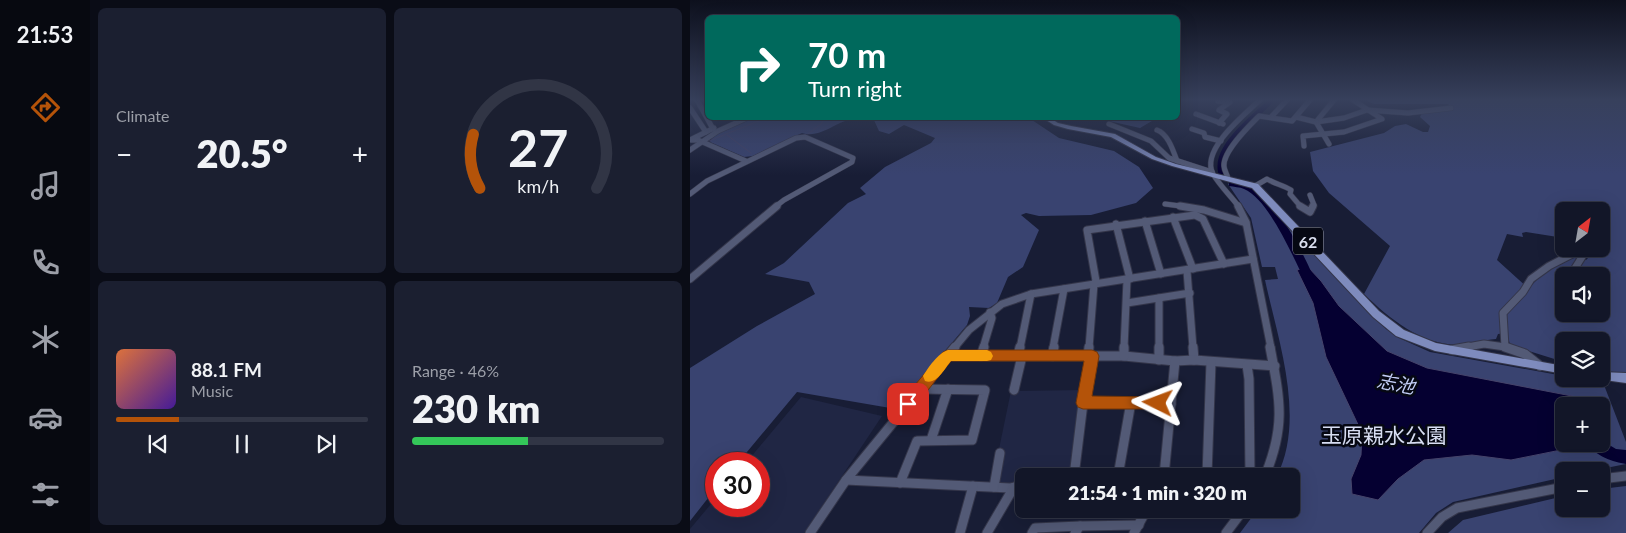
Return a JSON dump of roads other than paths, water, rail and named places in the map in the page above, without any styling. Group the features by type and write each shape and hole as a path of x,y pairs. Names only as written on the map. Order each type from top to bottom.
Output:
{"main road":[{"name":"62","path":"1059,125 1113,134 1154,158 1255,186 1389,325 1413,340 1449,351 1555,368"},
{"path":"1610,377 1626,378"}],"street":[{"path":"702,125 706,132"},
{"path":"690,140 721,125"},
{"path":"690,150 701,141 732,125"},
{"path":"1111,125 1151,141 1164,155 1213,174 1238,206 1246,223 1280,397 1281,416 1275,452 1268,468"},
{"path":"1223,125 1227,131"},
{"path":"1213,174 1212,154 1227,131 1234,125"},
{"path":"1228,178 1225,161 1240,135 1250,125"},
{"path":"1317,125 1329,144"},
{"path":"1304,146 1303,136 1335,135 1361,129 1370,125"},
{"path":"1192,129 1221,141"},
{"path":"1157,130 1162,132 1163,136 1167,139 1177,161"},
{"path":"690,194 707,181 800,137 805,137 853,158 852,162 802,189 779,204 690,279"},
{"path":"690,140 701,141 746,161"},
{"path":"1255,186 1267,178 1278,186 1289,188 1291,190 1290,194 1302,210 1310,212 1314,205 1310,195"},
{"path":"1165,204 1196,208 1246,223"},
{"path":"1076,468 1090,356 1094,284 1096,281 1087,230 1091,227 1189,215 1203,219 1224,264"},
{"path":"1173,217 1190,270 1194,360"},
{"path":"1145,220 1161,274"},
{"path":"1116,224 1128,279 1124,356"},
{"path":"1505,347 1503,313 1523,292 1531,279 1549,266 1565,258"},
{"path":"810,533 846,480 968,330 1002,304 1031,294 1253,259"},
{"path":"1052,356 1064,289"},
{"path":"1014,390 1031,294"},
{"path":"1127,303 1190,294"},
{"path":"1159,298 1159,360"},
{"path":"981,356 992,318 990,312"},
{"path":"1449,351 1484,344 1505,347 1525,354 1541,366"},
{"path":"948,356 1124,356 1159,360 1194,360 1275,366"},
{"path":"1165,468 1175,361"},
{"path":"1207,468 1211,362"},
{"path":"1246,365 1249,379 1250,468"},
{"path":"900,483 917,441 972,440 985,390 920,389"},
{"path":"932,440 948,389"},
{"path":"1083,403 1131,402 1171,404"},
{"path":"1120,468 1131,402"},
{"path":"994,487 1000,453"},
{"path":"1610,478 1626,476"},
{"path":"846,480 1015,487"},
{"path":"960,533 974,486"},
{"path":"1427,533 1442,517 1457,508 1555,489"},
{"path":"987,533 1015,493"},
{"path":"1032,533 1034,528 1078,530 1136,529 1142,518"},
{"path":"1226,533 1237,518"}],"water":[{"path":"1308,267 1339,306 1387,351 1427,368 1577,397 1555,397 1555,451 1511,460 1472,455 1424,460 1398,479 1378,500 1352,494 1351,479 1361,455 1362,433 1326,357 1313,303 1297,270"},
{"path":"1610,451 1617,458 1603,452"}],"waterway":[{"path":"709,141 749,125"},
{"path":"808,134 820,125"},
{"path":"1222,173 1221,163 1224,153 1246,125"},
{"path":"727,135 751,153"},
{"name":"志池","path":"1232,184 1249,188 1268,206 1292,244 1310,280"},
{"name":"志池","path":"1609,452 1626,457"}],"park label":[{"name":"玉原親水公園","path":"1384,434"}]}
